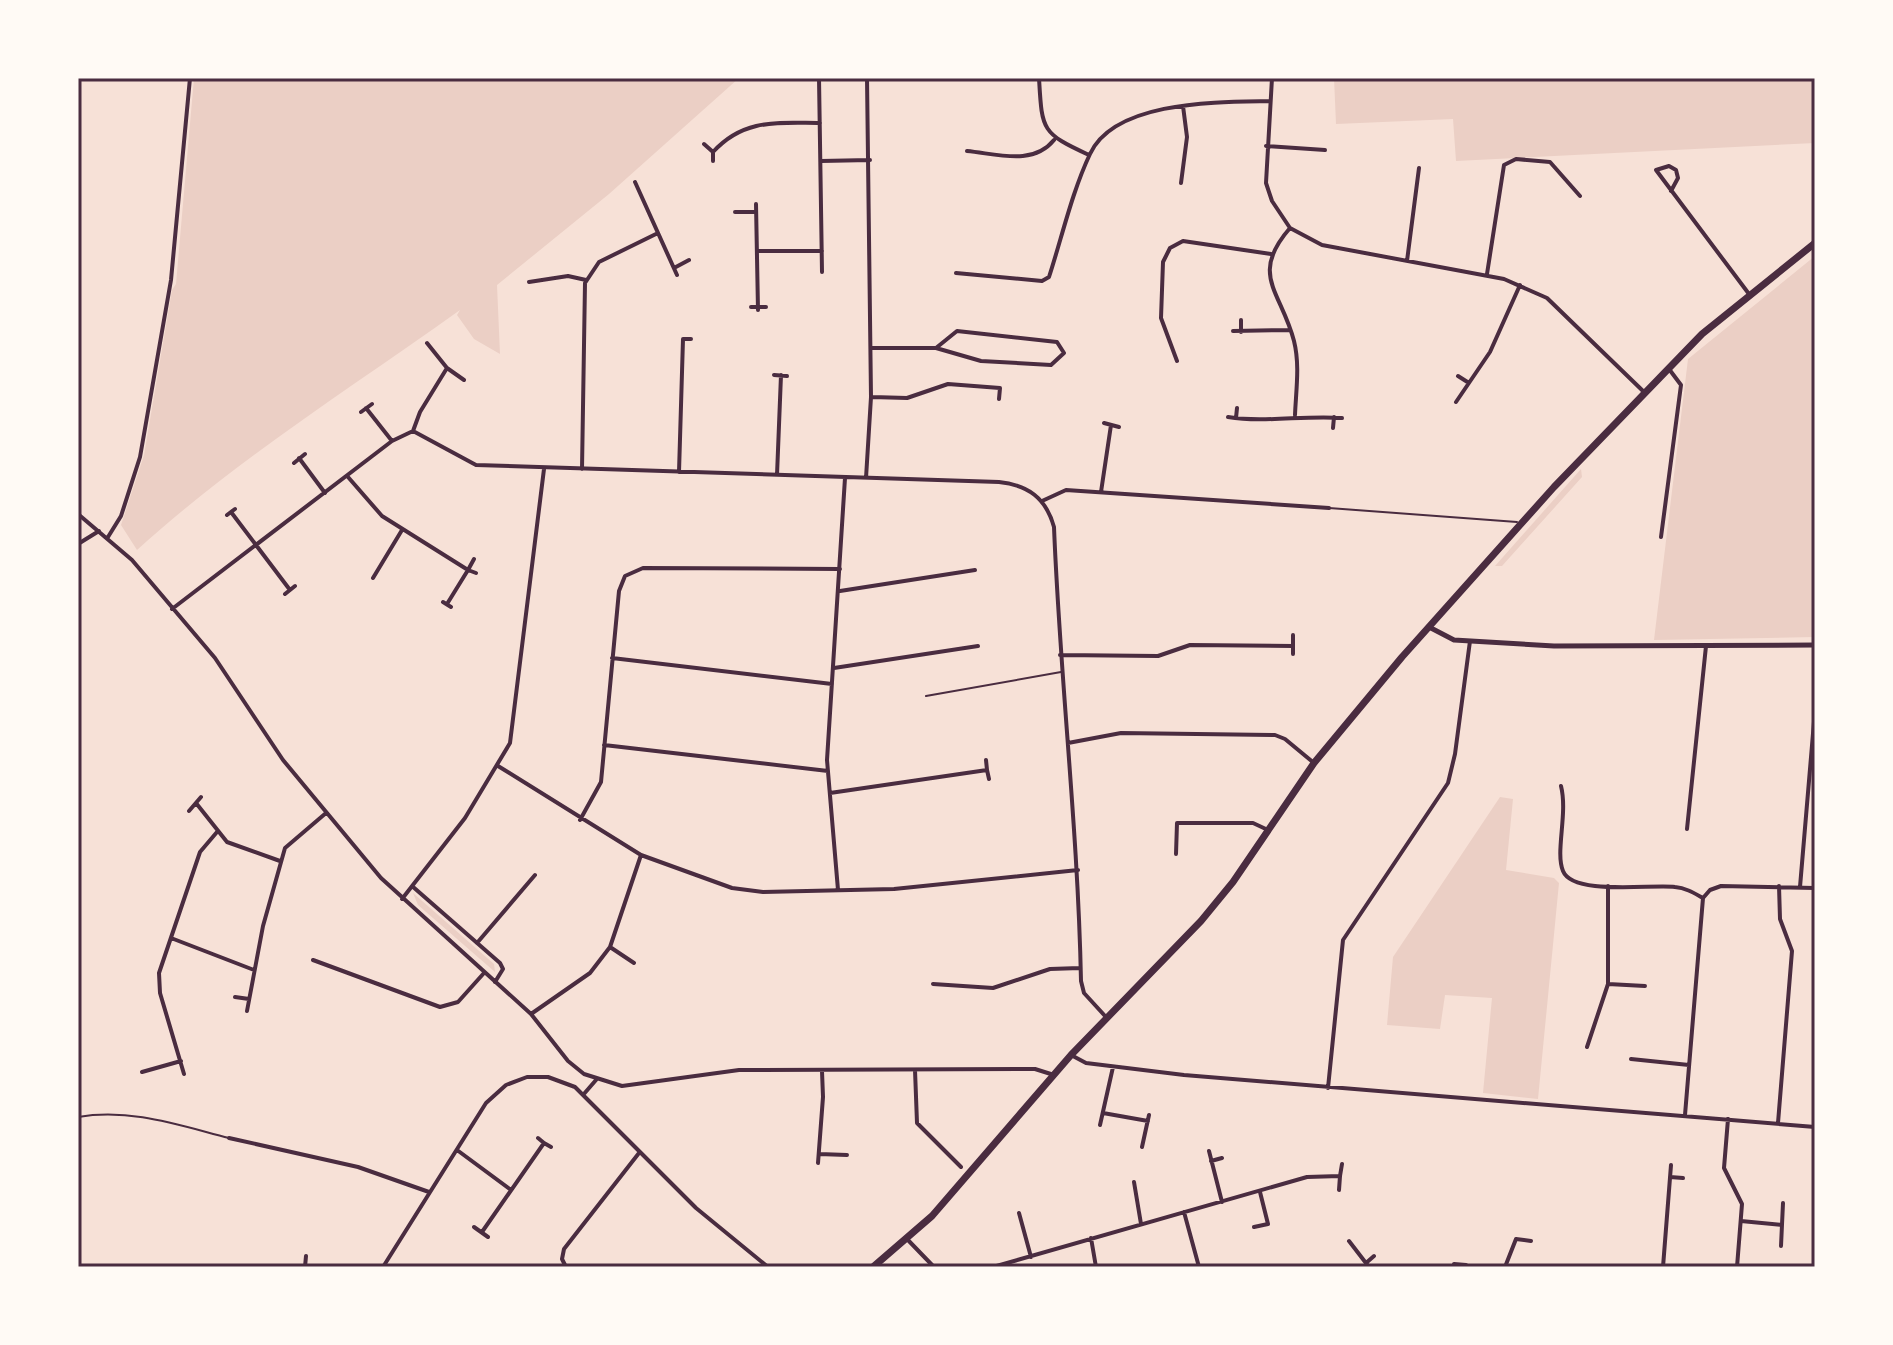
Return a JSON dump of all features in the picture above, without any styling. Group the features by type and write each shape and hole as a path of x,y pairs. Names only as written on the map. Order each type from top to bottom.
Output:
{"highway":[{"path":"873,1267 956,1190 1071,1055 1108,1019 1233,882 1314,763 1429,627 1643,391 1749,294 1815,243"}],"street":[{"path":"107,538 121,516 140,457 171,280 190,78"},
{"path":"819,78 822,272"},
{"path":"866,478 871,397 867,78"},
{"path":"1039,78 1041,112 1054,139 1089,155"},
{"path":"1272,78 1266,146 1269,192 1290,228 1322,245 1487,275 1520,285 1547,298 1643,391"},
{"path":"956,273 1042,281 1049,277 1089,155 1105,134 1119,124 1183,106 1270,101"},
{"path":"1181,183 1187,137 1183,106"},
{"path":"713,152 737,131 755,124 820,123"},
{"path":"967,151 1033,157 1044,152 1054,139"},
{"path":"704,144 713,152 713,161"},
{"path":"1266,146 1325,150"},
{"path":"1487,275 1504,165 1516,159 1550,162 1580,196"},
{"path":"821,161 870,160"},
{"path":"1671,191 1678,178 1676,170 1669,166 1656,170 1671,191 1749,294"},
{"path":"1407,261 1419,168"},
{"path":"635,182 677,275"},
{"path":"756,204 756,308 766,307"},
{"path":"735,212 756,212"},
{"path":"1290,228 1271,254 1270,278 1290,330 1298,366 1295,415"},
{"path":"582,470 586,280 593,269 610,255 658,233"},
{"path":"1177,361 1161,318 1163,262 1170,248 1183,241 1271,254"},
{"path":"758,251 822,251"},
{"path":"674,268 689,260"},
{"path":"529,282 568,276 586,280"},
{"path":"1456,402 1490,352 1520,285"},
{"path":"1241,320 1241,332"},
{"path":"1233,331 1290,330"},
{"path":"871,348 936,348 981,361 1051,365 1064,353 1057,342 1045,339 990,337 965,331 951,333 936,348"},
{"path":"675,338 691,339"},
{"path":"679,473 683,339"},
{"path":"427,343 447,368 464,380"},
{"path":"1661,537 1681,385 1667,367"},
{"path":"172,609 392,441 413,431 420,412 447,368"},
{"path":"774,375 784,376 777,475"},
{"path":"1458,376 1469,383"},
{"path":"871,397 907,398 948,384 1000,388 999,399"},
{"path":"372,404 364,410 392,441"},
{"path":"1236,418 1237,408"},
{"path":"1228,417 1295,415 1342,418"},
{"path":"1333,428 1334,417"},
{"path":"1104,423 1119,427"},
{"path":"1101,492 1111,425"},
{"path":"413,431 476,465 1013,484 1033,492 1042,501 1054,527 1061,672 1078,870 1080,968 1084,993 1108,1019"},
{"path":"294,463 305,454"},
{"path":"299,458 325,493"},
{"path":"402,899 465,818 498,766 512,735 544,469"},
{"path":"348,477 369,503 402,530 476,573"},
{"path":"838,890 828,771 845,477"},
{"path":"1042,501 1063,490 1329,508"},
{"path":"231,512 290,590"},
{"path":"78,514 132,560 215,658 283,760 402,899 531,1014 568,1061 596,1080 622,1086 739,1070 1035,1069 1054,1075"},
{"path":"373,578 402,530"},
{"path":"78,544 99,531"},
{"path":"447,604 474,559"},
{"path":"580,820 601,782 619,586 625,576 635,570 840,569"},
{"path":"840,591 975,570"},
{"path":"1429,627 1446,638 1470,641 1603,647 1815,645"},
{"path":"1293,635 1293,654"},
{"path":"1328,1088 1343,940 1448,783 1470,641"},
{"path":"1060,655 1158,656 1190,645 1293,646"},
{"path":"834,668 978,646"},
{"path":"1687,829 1706,646"},
{"path":"612,658 833,684"},
{"path":"1800,887 1815,710"},
{"path":"1068,743 1121,733 1275,735 1285,739 1314,763"},
{"path":"604,745 828,771"},
{"path":"986,760 989,779"},
{"path":"498,766 580,820 641,855 732,888 763,892 894,889 1078,870"},
{"path":"830,793 987,770"},
{"path":"1561,786 1566,815 1563,870 1578,884 1673,886 1703,898"},
{"path":"189,811 201,797"},
{"path":"196,803 217,832 236,847 280,861"},
{"path":"247,1011 280,861 288,842 326,813"},
{"path":"1176,854 1177,823 1253,823 1268,830"},
{"path":"184,1074 158,982 200,852 204,842 217,832"},
{"path":"531,1014 590,973 610,947 641,855"},
{"path":"477,943 535,875"},
{"path":"412,886 503,969 495,982"},
{"path":"1587,1047 1608,984 1608,886"},
{"path":"1685,1115 1703,898 1710,890 1721,886 1815,888"},
{"path":"1778,1123 1792,951 1780,919 1779,886"},
{"path":"171,938 254,970"},
{"path":"610,947 634,963"},
{"path":"313,960 440,1007 454,1005 484,972"},
{"path":"933,984 993,988 1050,969 1080,968"},
{"path":"1608,984 1645,986"},
{"path":"235,997 249,999"},
{"path":"1071,1055 1086,1063 1113,1067 1328,1088 1815,1127"},
{"path":"1631,1059 1690,1065"},
{"path":"142,1072 181,1061"},
{"path":"1100,1125 1113,1067"},
{"path":"915,1070 919,1127 961,1167"},
{"path":"818,1163 822,1071"},
{"path":"383,1267 486,1103 506,1085 536,1076 561,1080 583,1095 696,1208 768,1267"},
{"path":"583,1095 596,1080"},
{"path":"1103,1113 1148,1121"},
{"path":"1142,1147 1149,1115"},
{"path":"1728,1119 1724,1168 1729,1182 1740,1195 1737,1267"},
{"path":"229,1138 358,1167 429,1192"},
{"path":"538,1138 551,1147"},
{"path":"482,1232 544,1143"},
{"path":"457,1150 511,1190"},
{"path":"1209,1151 1222,1202"},
{"path":"566,1267 562,1259 564,1249 639,1153"},
{"path":"819,1154 847,1155"},
{"path":"1211,1161 1222,1158"},
{"path":"1339,1190 1342,1164"},
{"path":"1663,1267 1671,1165"},
{"path":"994,1267 1307,1177 1340,1176"},
{"path":"1670,1177 1683,1178"},
{"path":"1134,1182 1141,1224"},
{"path":"1254,1227 1268,1224 1260,1192"},
{"path":"1781,1246 1783,1203"},
{"path":"1184,1212 1199,1267"},
{"path":"1019,1213 1031,1257"},
{"path":"1741,1221 1782,1225"},
{"path":"474,1227 488,1237"},
{"path":"1505,1267 1518,1229"},
{"path":"906,1238 934,1267"},
{"path":"1091,1238 1096,1267"},
{"path":"1516,1239 1531,1241"},
{"path":"1349,1241 1368,1265 1374,1256"},
{"path":"305,1267 306,1256"},
{"path":"1454,1264 1476,1267"}],"lane":[{"path":"1329,508 1510,519 1521,524"},
{"path":"926,696 1061,672"},
{"path":"78,1117 103,1114 153,1118 229,1138"}],"shaded area":[{"path":"194,78 739,78 609,194 497,285 500,354 474,339 457,315 460,310 254,455 137,550 121,525 144,455 172,290 176,284"},
{"path":"1334,78 1815,78 1815,143 1456,161 1453,119 1336,124"},
{"path":"1815,256 1815,637 1654,640 1688,359"},
{"path":"1581,469 1582,477 1502,566 1495,566"},
{"path":"1500,797 1513,799 1506,870 1554,878 1559,883 1538,1099 1483,1093 1492,998 1445,995 1440,1029 1387,1025 1393,957"},
{"path":"413,893 494,964 495,972 418,905"}]}
